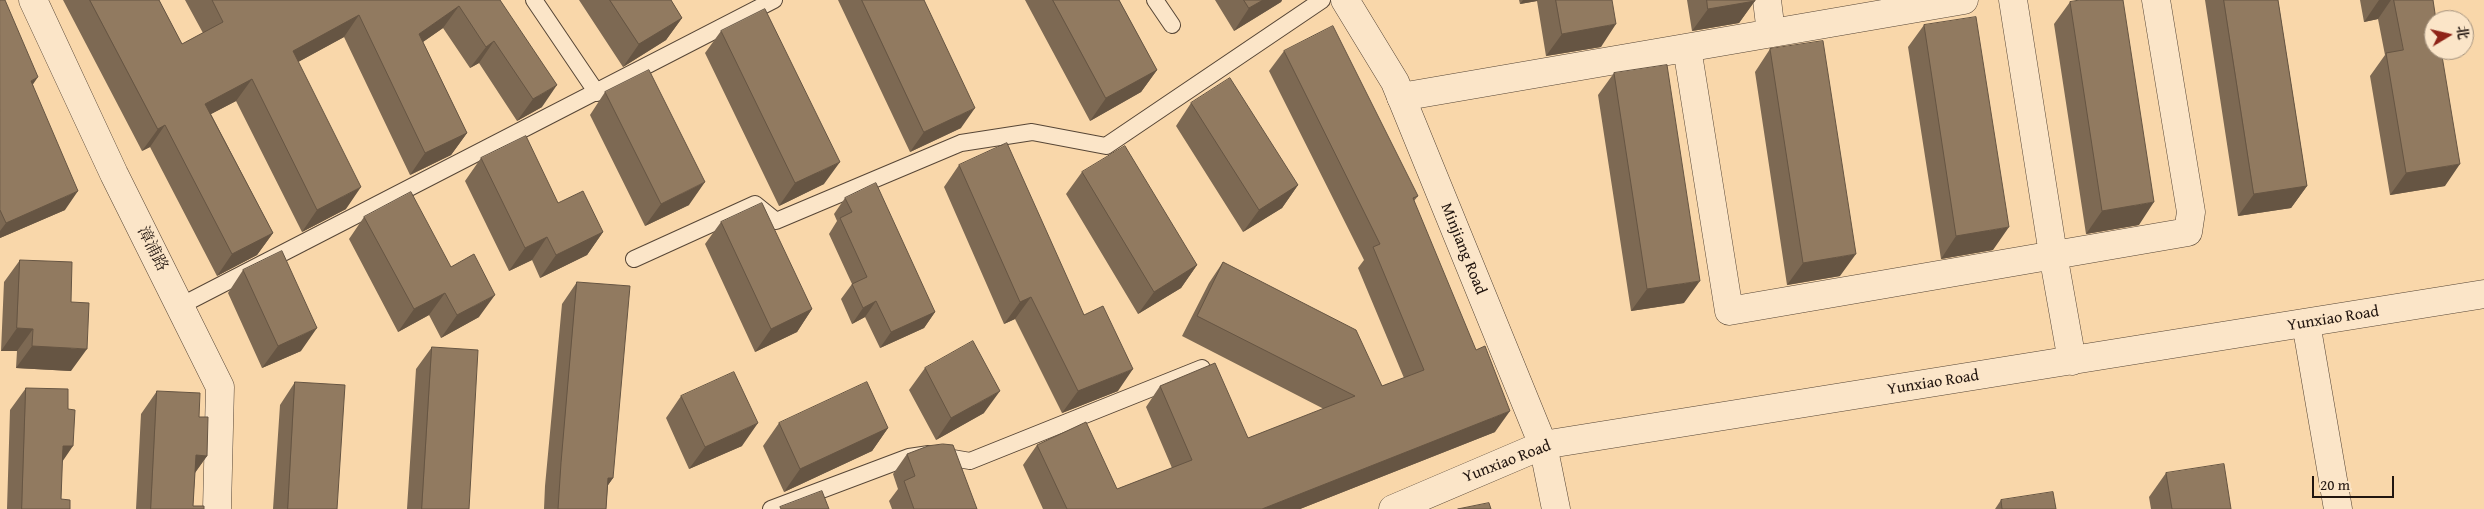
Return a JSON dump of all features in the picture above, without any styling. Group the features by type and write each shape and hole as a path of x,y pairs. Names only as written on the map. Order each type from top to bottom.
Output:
{"street":[{"name":"漳浦路","path":"33,0 114,174 220,387 217,509"},
{"name":"Minjiang Road","path":"1345,0 1395,82 1543,445 1556,509"},
{"path":"1767,0 1771,33"},
{"path":"1401,97 1964,0"},
{"path":"2013,0 2072,361"},
{"path":"1687,48 1729,311 2188,232 2191,212 2156,0"},
{"name":"Yunxiao Road","path":"1403,507 1543,445 2484,294"},
{"path":"2306,323 2338,509"}],"lane":[{"path":"534,0 597,93"},
{"path":"180,306 597,93 774,0"},
{"path":"1155,0 1172,25"},
{"path":"634,259 755,204 776,221 961,143 1032,132 1106,146 1322,0"},
{"path":"771,509 909,457 929,454 970,462 1202,368"}],"building":[{"path":"0,0 5,0 38,77 31,81 78,191 6,223 0,210"},
{"path":"90,0 159,0 182,44 223,22 212,0 500,0 557,85 533,99 494,41 486,47 459,6 419,34 467,133 425,153 359,15 293,51 361,187 317,210 252,79 205,104 273,233 232,254 165,125 158,129"},
{"path":"610,0 671,0 682,18 639,44"},
{"path":"862,0 924,0 975,108 924,132"},
{"path":"1053,0 1119,0 1157,70 1106,98"},
{"path":"1244,0 1263,0 1249,8"},
{"path":"1556,0 1612,0 1616,24 1562,34"},
{"path":"1707,0 1755,0 1755,1 1708,9"},
{"path":"2080,0 2123,0 2154,202 2102,211 2070,2"},
{"path":"2224,0 2278,0 2307,186 2254,194"},
{"path":"2394,0 2433,0 2434,10 2424,10 2424,60 2443,60 2460,164 2406,173 2386,53 2403,50"},
{"path":"765,9 840,162 795,183 721,31"},
{"path":"1976,17 2009,227 1956,236 1924,25"},
{"path":"1333,26 1418,196 1413,198 1476,350 1485,346 1510,411 1262,509 1067,509 1037,445 1086,422 1117,489 1192,460 1160,386 1215,363 1248,438 1355,396 1197,316 1223,262 1356,330 1382,386 1424,370 1373,247 1380,244 1284,51"},
{"path":"1823,41 1856,254 1803,263 1770,49"},
{"path":"1667,65 1700,281 1647,289 1614,73"},
{"path":"649,70 705,182 661,204 605,92"},
{"path":"1230,78 1298,185 1259,210 1191,103"},
{"path":"526,136 558,203 583,191 603,232 556,255 547,237 525,248 481,158"},
{"path":"1007,143 1084,315 1103,306 1133,369 1078,391 1031,297 1020,302 959,165"},
{"path":"1125,146 1197,265 1154,292 1082,172"},
{"path":"876,183 935,312 891,332 876,301 863,308 852,284 867,277 840,218 852,212 845,198"},
{"path":"411,192 451,267 474,254 495,295 457,315 445,293 414,309 364,217"},
{"path":"762,203 812,309 771,329 721,222"},
{"path":"282,251 317,328 278,346 243,270"},
{"path":"20,260 72,262 71,302 89,303 87,349 32,346 33,329 17,328"},
{"path":"577,282 630,286 613,478 608,478 606,509 558,509"},
{"path":"973,341 1000,391 951,418 925,368"},
{"path":"432,347 478,350 469,509 422,509"},
{"path":"734,372 758,423 705,447 681,396"},
{"path":"295,382 345,385 337,509 288,509"},
{"path":"867,382 888,428 800,469 779,423"},
{"path":"26,388 68,389 68,409 75,410 73,446 63,446 61,499 70,500 70,509 22,509"},
{"path":"157,391 200,393 199,417 208,417 207,456 196,455 193,506 204,506 204,509 151,509"},
{"path":"953,445 977,509 914,509 904,481 915,476 907,454 928,446"},
{"path":"2224,464 2231,509 2172,509 2166,473"},
{"path":"822,491 829,509 781,509 780,507"},
{"path":"2053,492 2056,509 2002,509 2001,500"},
{"path":"1489,503 1491,509 1458,509"}]}
